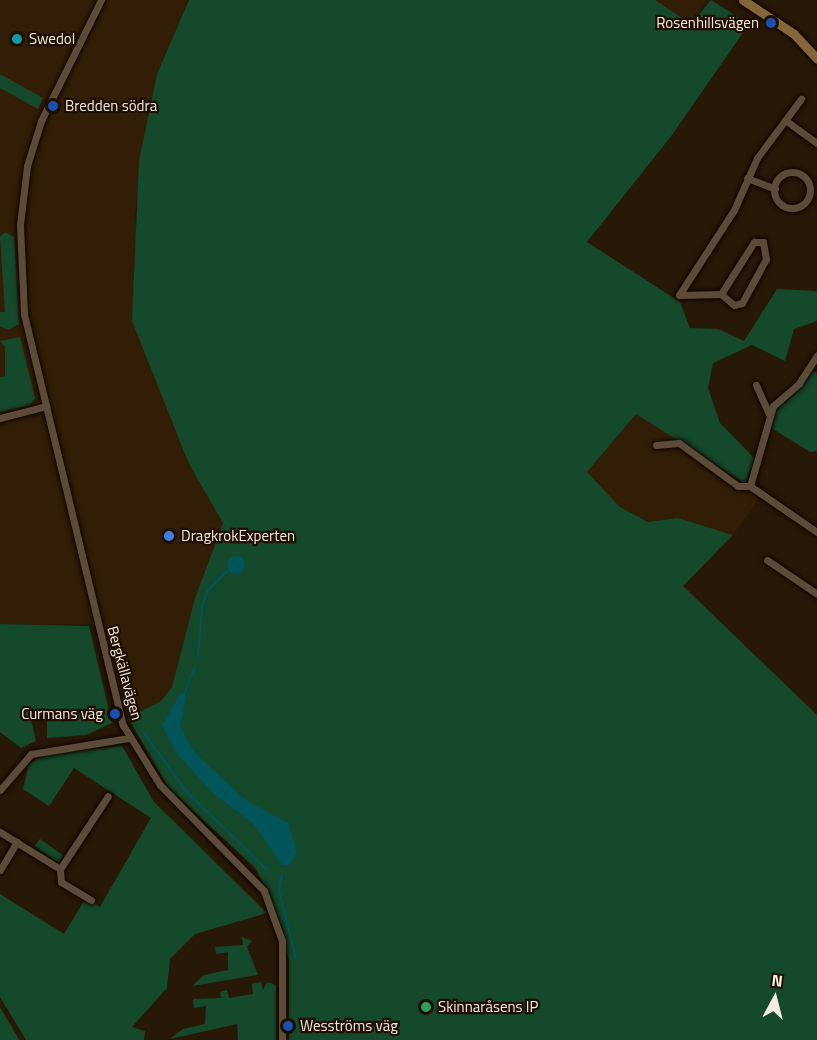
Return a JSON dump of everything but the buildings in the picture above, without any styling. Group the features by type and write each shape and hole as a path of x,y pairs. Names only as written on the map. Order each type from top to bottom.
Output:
{"street":[{"name":"Bergkällavägen","path":"101,0 41,121 22,189 22,299 46,406 129,738 160,785 253,874 269,901 284,959 282,1040"},
{"path":"743,0 794,34 817,59"},
{"path":"721,294 747,248 763,242 766,259 742,303 734,305 721,294 679,295 734,210 747,178 801,99"},
{"path":"785,120 817,143"},
{"path":"794,170 809,181 803,205 794,209 772,200 775,189 786,171 794,170"},
{"path":"747,178 775,189"},
{"path":"750,486 769,414 817,355"},
{"path":"756,385 769,414"},
{"path":"0,418 46,406"},
{"path":"656,445 679,443 738,486 750,486 817,532"},
{"path":"767,560 817,594"},
{"path":"0,790 21,762 45,748 97,746 129,738"},
{"path":"91,900 61,882 60,869 108,796"},
{"path":"0,832 60,869"},
{"path":"0,870 18,842"}],"shaded area":[{"path":"0,0 189,0 157,74 134,217 189,464 223,523 195,598 172,687 161,701 128,718 101,624 0,624"},
{"path":"655,0 706,0 691,24"},
{"path":"636,414 720,465 760,497 733,535 678,518 648,522 620,507 587,472"}],"green space":[{"path":"189,0 655,0 691,24 711,0 749,24 672,135 587,242 680,302 690,328 718,329 744,341 777,289 817,291 817,321 794,329 785,361 752,345 713,363 708,388 720,423 755,459 745,483 636,414 587,472 620,507 648,522 678,518 733,535 683,586 817,715 817,1040 289,1040 289,960 269,893 255,868 168,787 128,718 161,701 172,687 195,598 223,523 189,464 132,321 139,161 157,74"},
{"path":"0,74 43,98 38,109 0,88"},
{"path":"5,232 14,237 19,324 8,330 0,326 0,312 5,312 0,237"},
{"path":"20,337 35,398 30,405 0,412 0,377 5,376 5,347 0,341"},
{"path":"812,369 817,374 817,451 810,452 768,426 777,405"},
{"path":"0,624 89,626 112,723 86,735 47,738 47,717 31,720 36,741 21,748 0,732"},
{"path":"122,746 154,802 267,913 195,934 170,959 167,988 132,1027 145,1031 144,1040 26,1040 0,997 0,894 64,934 85,899 100,907 151,818 74,768 49,806 23,789 29,764 47,754"},
{"path":"40,839 64,856 59,863 35,846"},
{"path":"242,937 252,941 247,947 258,975 192,986 204,975 228,970 228,952 216,954 215,947 243,945"},
{"path":"261,982 263,990 267,982 276,985 276,1040 238,1040 237,1024 170,1039 183,1029 205,1024 206,1006 194,1008 193,999 221,998 220,992 227,990 229,998 253,994 252,984"},
{"path":"0,1007 17,1036 19,1040 0,1040"}],"water":[{"path":"236,556 244,561 245,565 240,573 236,574 228,569 227,565 232,557"},
{"path":"181,693 186,696 180,727 195,753 247,801 288,823 297,852 289,865 282,865 253,823 215,795 177,754 162,725"}],"waterway":[{"path":"198,656 202,607 208,590 228,570"},
{"path":"183,697 195,666"},
{"path":"144,733 186,791 267,870"},
{"path":"282,875 279,890 296,959"}],"place":[{"name":"Rosenhillsvägen","path":"771,23"},
{"name":"Swedol","path":"17,39"},
{"name":"Bredden södra","path":"53,106"},
{"name":"DragkrokExperten","path":"169,536"},
{"name":"Curmans väg","path":"115,714"},
{"name":"Skinnaråsens IP","path":"426,1007"},
{"name":"Wesströms väg","path":"288,1026"}]}
